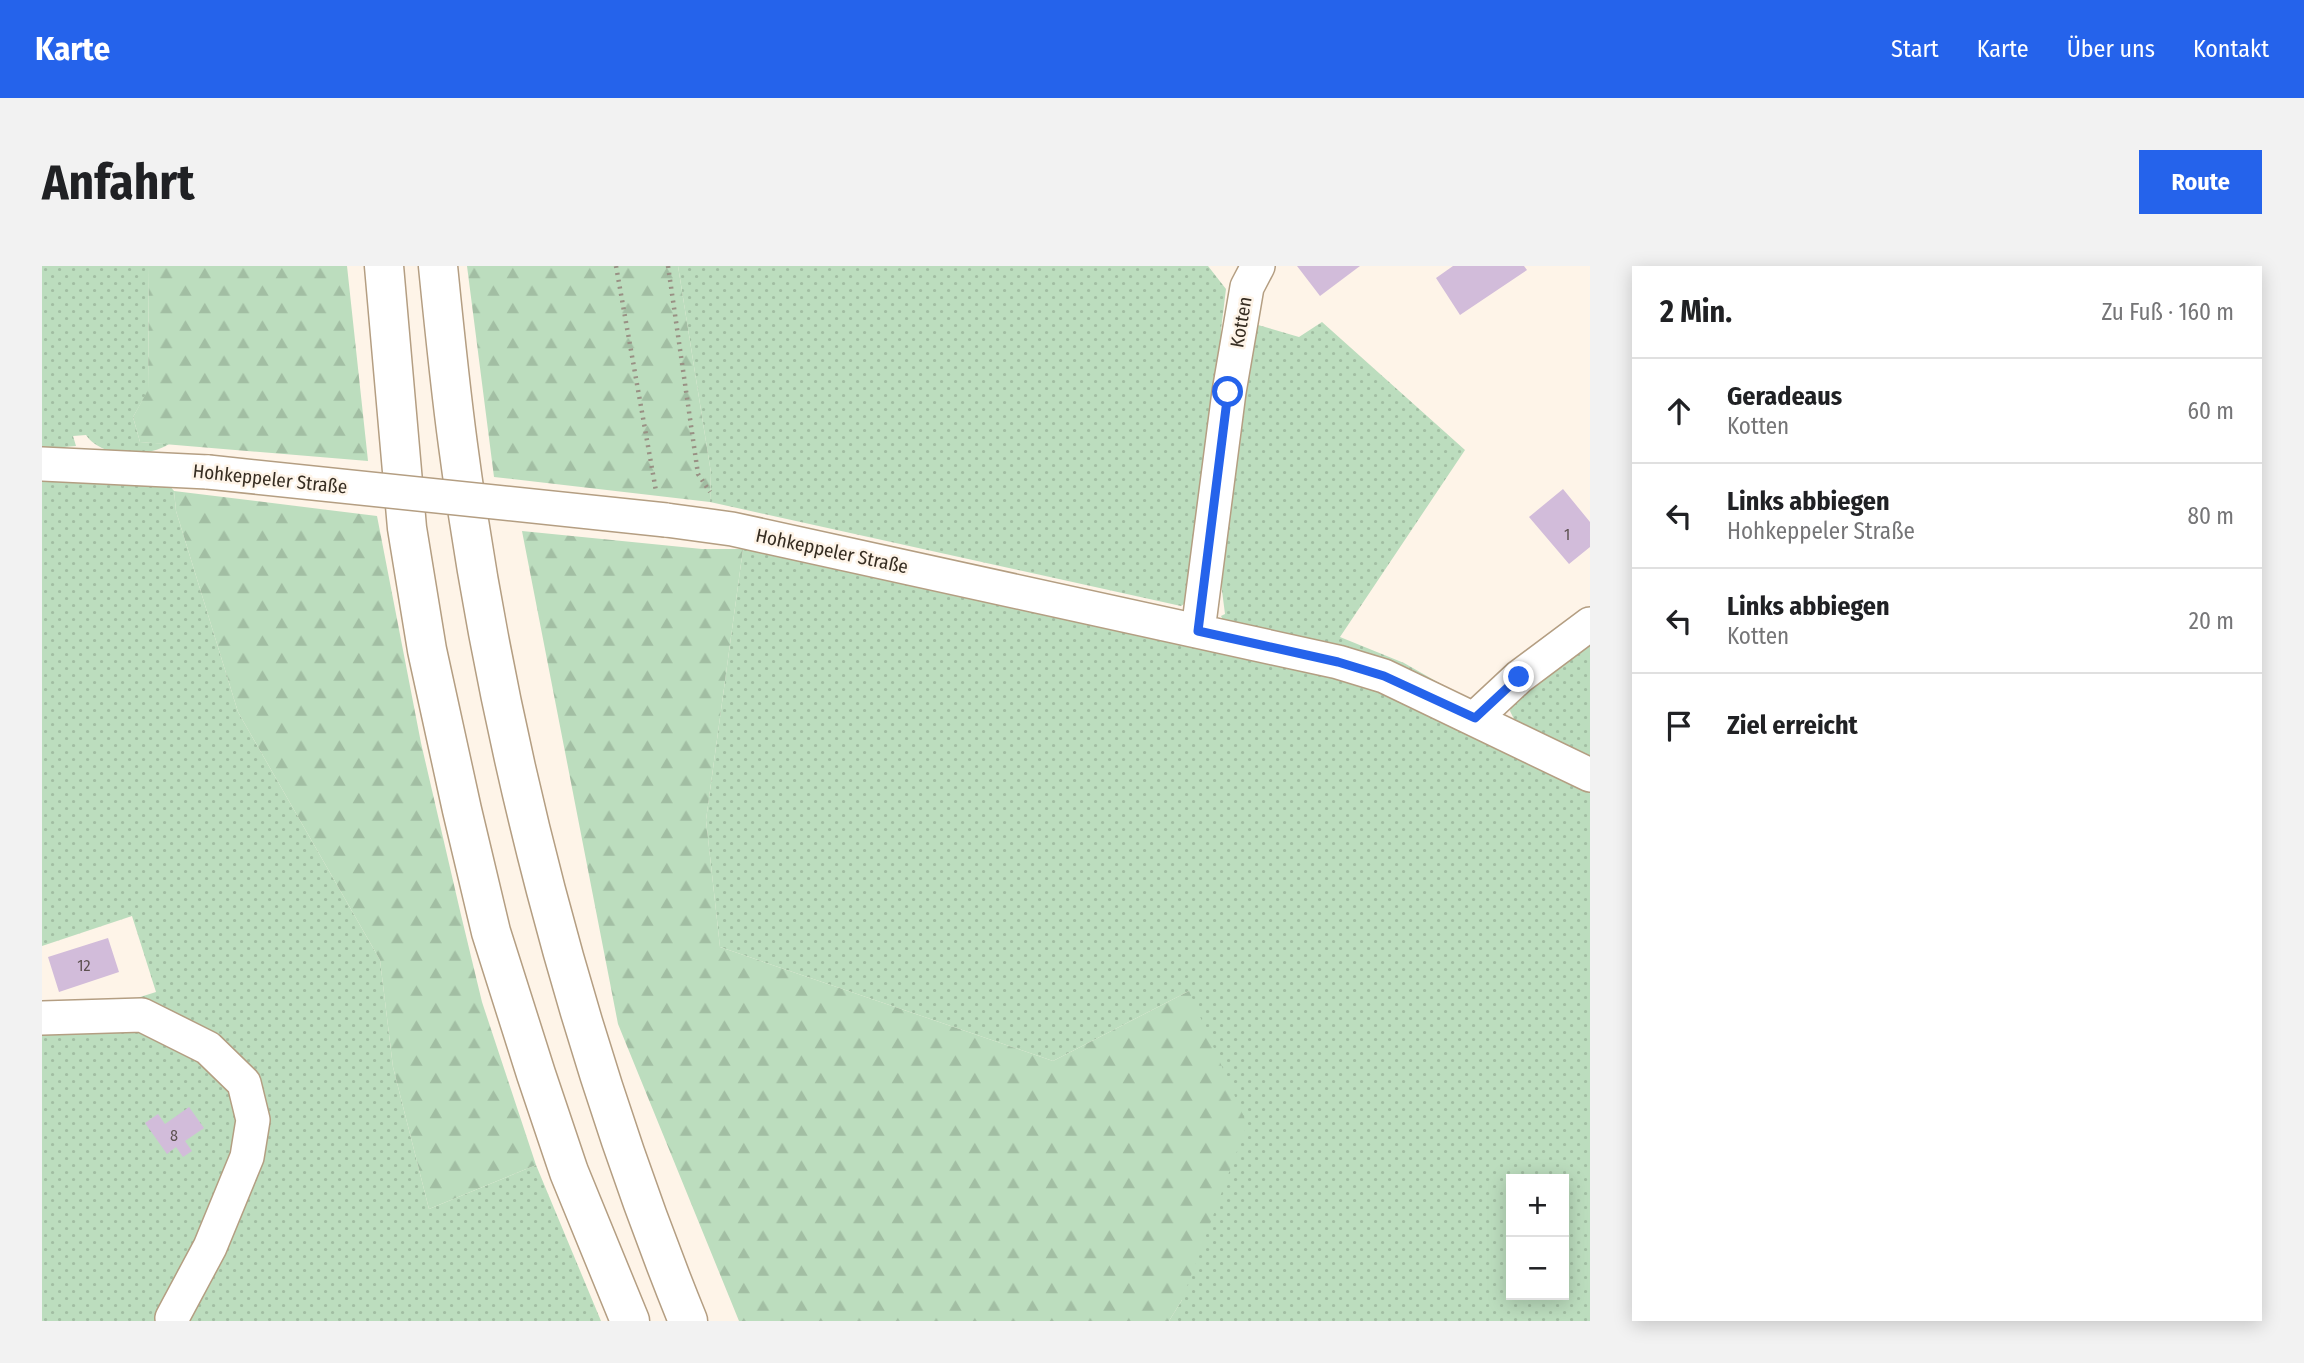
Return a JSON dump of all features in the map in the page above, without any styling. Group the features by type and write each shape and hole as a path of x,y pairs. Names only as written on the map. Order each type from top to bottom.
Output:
{"highway":[{"path":"384,266 407,528 427,650 462,810 491,932 536,1074 569,1172 630,1321"},
{"path":"438,266 458,447 480,580 534,835 570,978 616,1126 688,1321"}],"street":[{"name":"Kotten","path":"1198,631 1228,392 1247,287 1258,266"},
{"name":"Hohkeppeler Straße","path":"42,464 208,472 662,508 732,529 1361,669 1475,718 1590,775"},
{"path":"1475,718 1519,677 1590,624"},
{"path":"45,1009 142,1015 208,1048 244,1083 253,1120 247,1157 210,1247 172,1318"}],"path":[{"path":"616,266 662,508"},
{"path":"668,266 698,474 710,492"}],"green space":[{"path":"42,266 149,266 148,391 133,417 140,442 169,444 149,452 113,452 93,443 86,435 73,436 76,446 42,449"},
{"path":"149,266 347,266 368,461 140,442 133,417 148,390"},
{"path":"467,266 678,266 711,473 710,502 494,477"},
{"path":"678,266 1208,266 1226,289 1221,330 1225,355 1193,598 1181,606 710,502 711,473"},
{"path":"1322,322 1465,450 1340,637 1404,663 1455,692 1225,624 1221,616 1225,614 1221,583 1238,406 1258,325 1299,337"},
{"path":"42,477 169,485 174,491 176,511 238,712 380,960 393,1067 429,1209 536,1165 601,1321 42,1321 42,1028 156,992 132,916 42,946"},
{"path":"174,491 377,516 421,743 482,1002 536,1165 429,1209 393,1067 380,960 238,712 176,511"},
{"path":"522,531 702,549 743,549 706,820 720,947 1053,1061 1189,991 1247,1124 1182,1300 1169,1321 739,1321 618,1024"},
{"path":"743,549 1332,673 1388,692 1590,791 1590,1321 1169,1321 1182,1300 1189,991 1053,1061 720,947 706,820"},
{"path":"1590,635 1590,760 1517,725 1510,711 1515,695"}],"building":[{"path":"1297,266 1360,266 1320,296"},
{"path":"1453,266 1524,266 1527,270 1460,315 1436,278"},
{"path":"1563,489 1590,522 1590,547 1569,564 1529,517"},
{"path":"108,938 119,972 59,992 48,957"},
{"path":"189,1107 204,1128 185,1141 192,1151 183,1157 176,1147 167,1154 145,1123 158,1114 165,1124"}],"route":[{"path":"1228,392 1198,631 1338,662 1384,676 1475,718 1519,677"}]}
